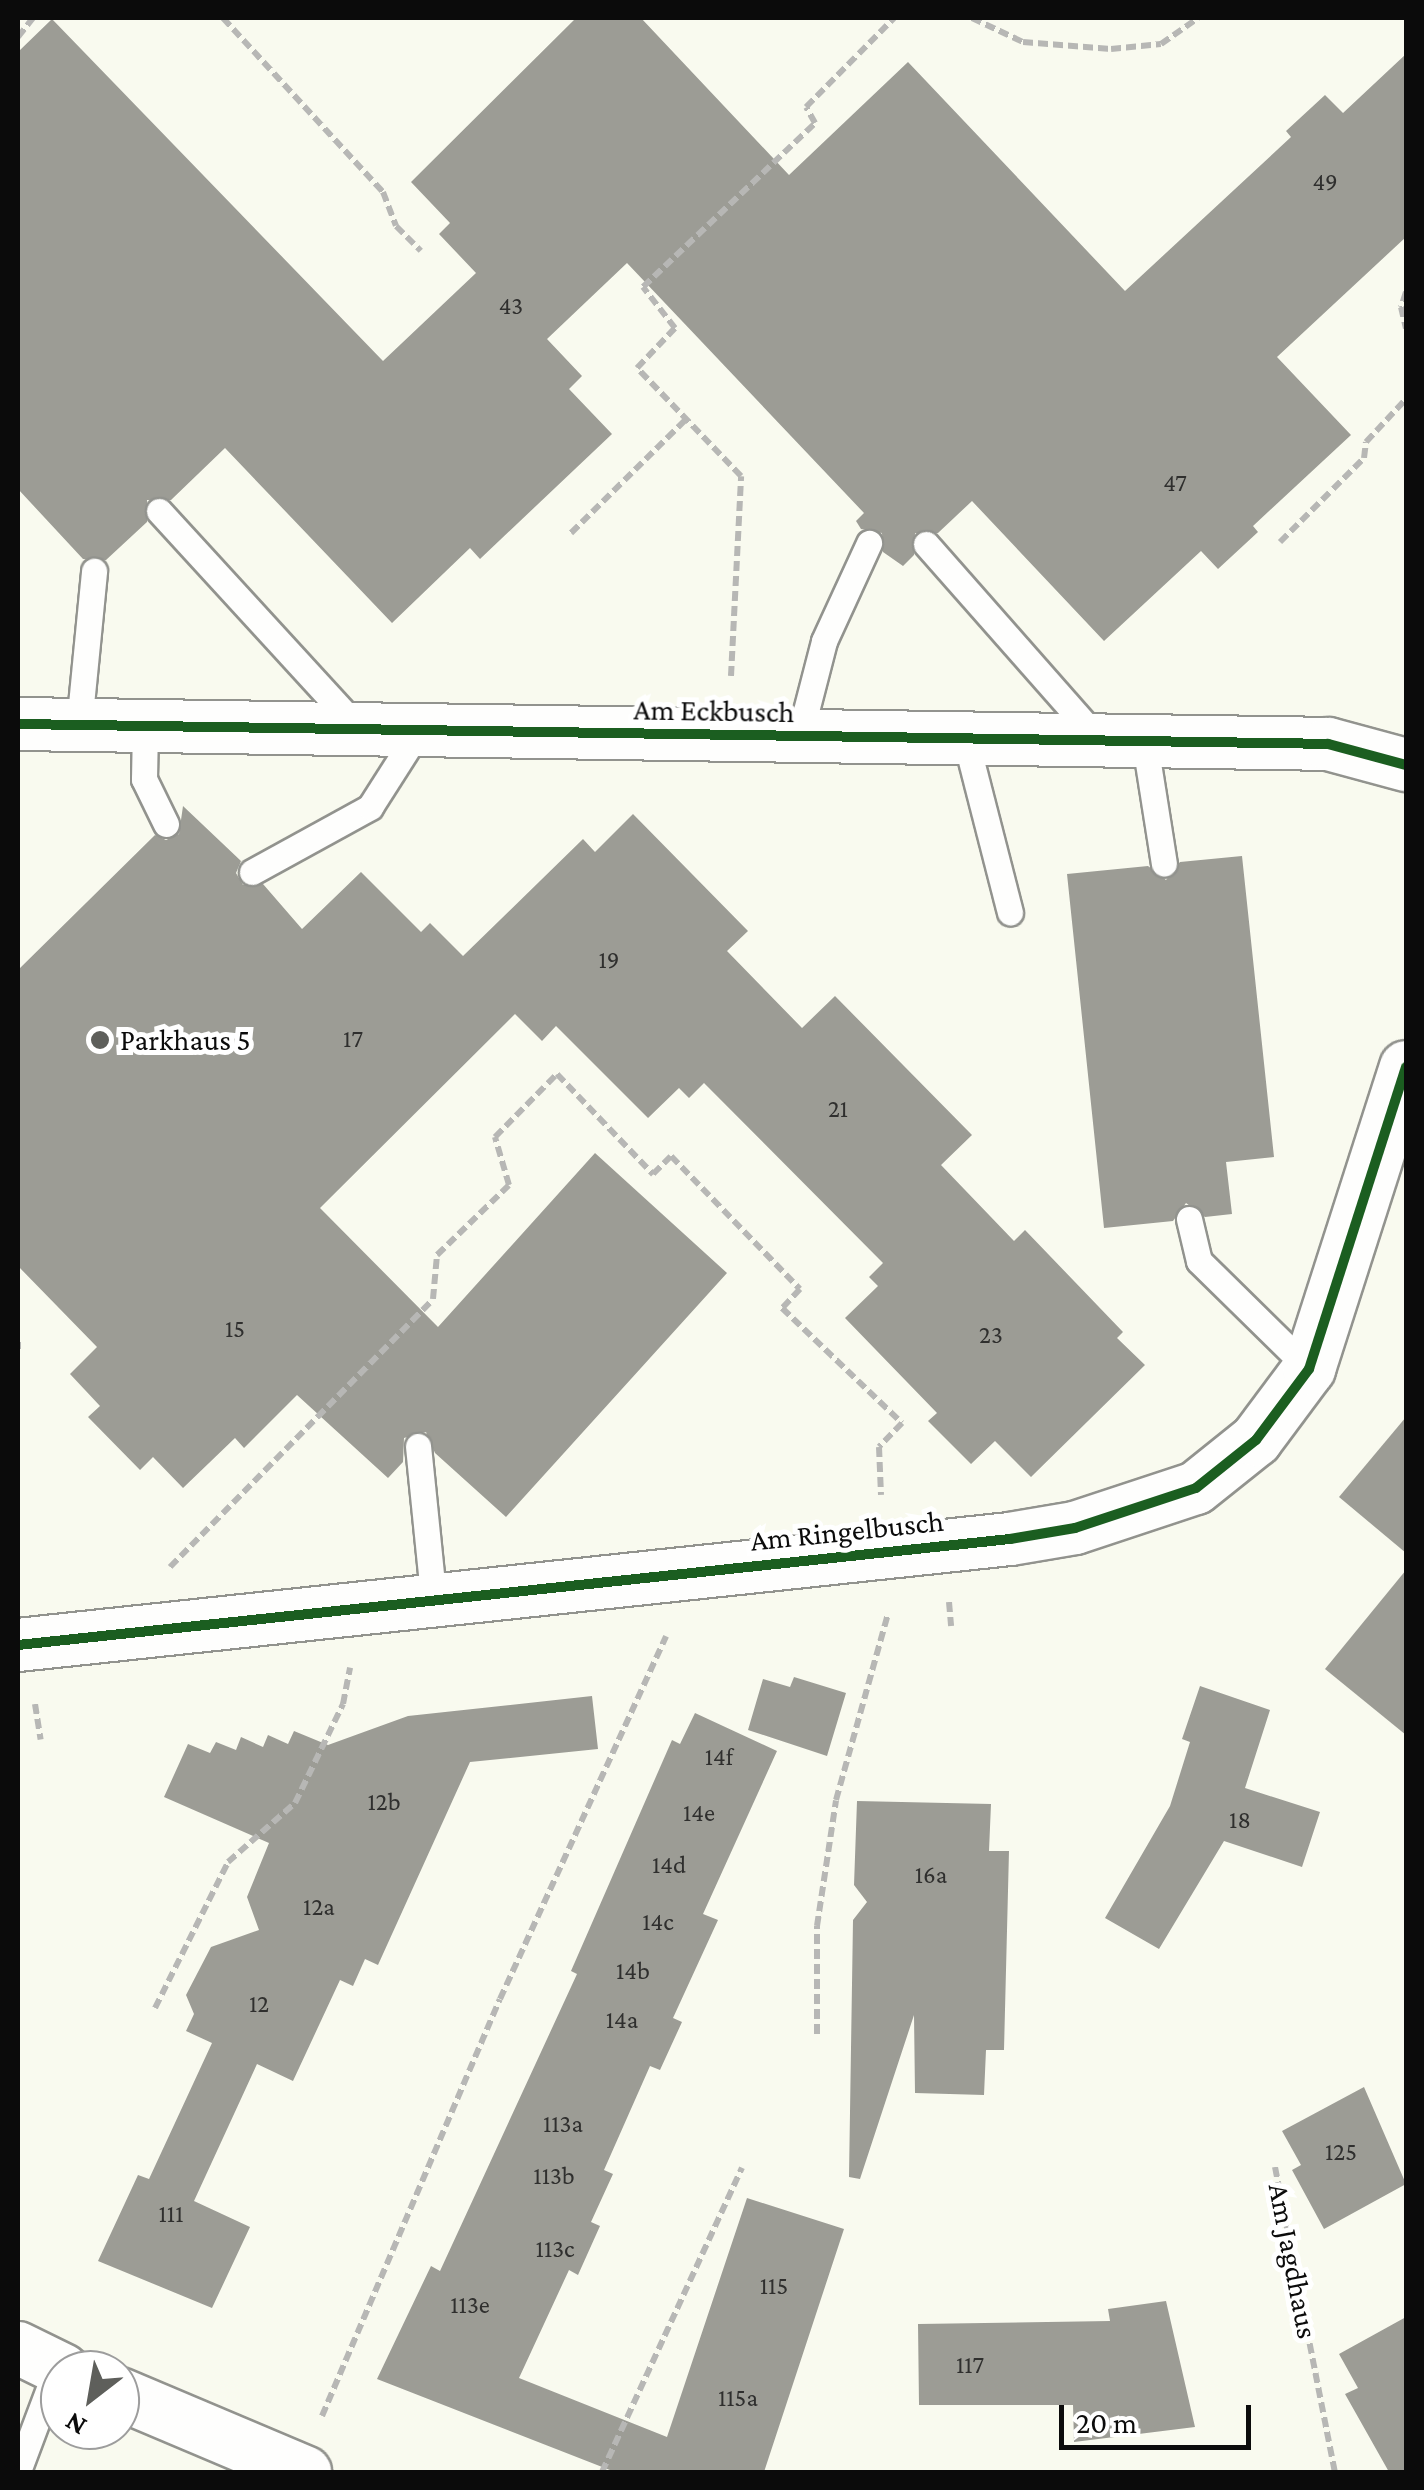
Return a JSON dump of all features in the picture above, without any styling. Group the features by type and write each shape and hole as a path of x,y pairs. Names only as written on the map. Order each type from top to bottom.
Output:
{"street":[{"name":"Am Eckbusch","path":"18,724 966,742 1328,744 1406,765"},
{"name":"Am Ringelbusch","path":"18,1645 360,1614 1074,1528 1196,1488 1256,1440 1309,1368 1406,1067"},
{"path":"140,2402 302,2471"}],"lane":[{"path":"159,510 359,728"},
{"path":"799,738 824,641 869,543"},
{"path":"926,544 1124,744 1164,864"},
{"path":"79,725 94,571"},
{"path":"145,727 144,779 166,824"},
{"path":"252,872 370,806 419,730"},
{"path":"966,742 1010,912"},
{"path":"1189,1219 1199,1261 1309,1368"},
{"path":"418,1446 434,1604"},
{"path":"18,2470 40,2385"}],"path":[{"path":"18,36 33,18"},
{"path":"222,18 384,192 396,226 421,251"},
{"path":"728,736 741,476 637,368 675,328 643,286 815,123 806,106 894,18"},
{"path":"972,18 1022,42 1111,49 1161,44 1198,18"},
{"path":"1406,292 1401,308 1406,328"},
{"path":"1280,542 1364,458 1366,442 1406,399"},
{"path":"571,533 686,419"},
{"path":"100,1638 433,1299 437,1255 510,1184 496,1137 557,1074 654,1174 671,1156 800,1289 782,1308 902,1423 879,1447 895,1550 836,1800 816,1926 817,2034"},
{"path":"302,2471 500,1999 696,1572"},
{"path":"155,2008 228,1862 295,1803 343,1704 360,1614"},
{"path":"602,2472 742,2168"}],"building":[{"path":"576,18 641,18 789,175 908,62 1125,291 1291,137 1286,131 1325,95 1343,113 1406,54 1406,237 1277,357 1351,435 1253,526 1258,532 1218,569 1201,551 1104,641 972,501 938,533 915,533 914,555 903,566 883,552 882,533 861,529 856,521 864,513 627,263 547,339 582,376 569,389 612,434 480,559 470,548 392,623 225,448 171,500 147,500 147,522 106,560 83,559 18,489 18,52 52,19 383,361 476,273 439,234 450,223 411,182"},
{"path":"183,806 241,861 236,873 243,885 263,884 302,929 361,872 421,932 430,923 463,956 583,839 595,852 633,814 748,931 727,951 802,1028 835,996 972,1135 941,1165 1014,1241 1025,1230 1123,1332 1117,1338 1145,1365 1031,1477 995,1441 971,1464 928,1421 937,1413 845,1318 878,1286 869,1277 883,1263 704,1083 689,1098 679,1088 648,1118 556,1026 542,1041 515,1014 320,1208 438,1327 595,1153 727,1273 506,1517 435,1453 426,1432 404,1438 403,1462 388,1478 297,1395 244,1448 235,1438 183,1488 153,1457 140,1470 88,1417 100,1406 70,1374 97,1347 18,1266 18,970 155,835 166,840 179,834"},
{"path":"1242,856 1274,1157 1226,1162 1232,1214 1205,1217 1186,1203 1173,1221 1104,1228 1067,874 1148,866 1166,880 1180,862"},
{"path":"1406,1417 1406,1553 1339,1497"},
{"path":"1406,1570 1406,1735 1325,1669"},
{"path":"794,1677 846,1693 827,1756 748,1730 763,1679 790,1687"},
{"path":"1200,1686 1270,1710 1245,1788 1320,1812 1302,1867 1224,1841 1159,1949 1105,1918 1170,1806 1190,1742 1182,1739"},
{"path":"592,1696 598,1749 470,1762 378,1965 365,1959 353,1986 340,1980 293,2081 257,2064 194,2201 250,2227 212,2308 98,2261 138,2175 149,2179 212,2043 186,2031 194,2014 186,1995 211,1947 259,1930 247,1897 269,1843 164,1797 188,1744 210,1753 216,1742 236,1750 241,1737 263,1747 268,1735 288,1744 294,1731 328,1745 408,1716"},
{"path":"695,1713 777,1751 703,1914 718,1920 673,2018 682,2022 660,2070 650,2066 604,2170 613,2174 591,2222 600,2226 578,2275 569,2270 519,2378 667,2437 747,2198 844,2229 764,2472 615,2472 377,2379 431,2266 440,2271 577,1974 571,1971 672,1740 680,1744"},
{"path":"857,1801 991,1804 989,1851 1009,1851 1004,2050 986,2050 984,2095 915,2093 914,2015 860,2179 849,2177 853,1920 867,1902 854,1885"},
{"path":"1364,2087 1406,2184 1324,2229 1292,2170 1301,2165 1282,2131"},
{"path":"1166,2301 1195,2427 1074,2442 1073,2405 919,2405 918,2324 1110,2321 1108,2309"},
{"path":"1406,2317 1406,2472 1389,2472 1345,2394 1358,2388 1339,2354"}],"cycle path":[{"path":"18,724 1328,744 1406,765"},
{"path":"18,1645 1010,1539 1075,1528 1196,1488 1256,1440 1309,1369 1406,1067"}],"place":[{"name":"Parkhaus 5","path":"100,1040"}]}
